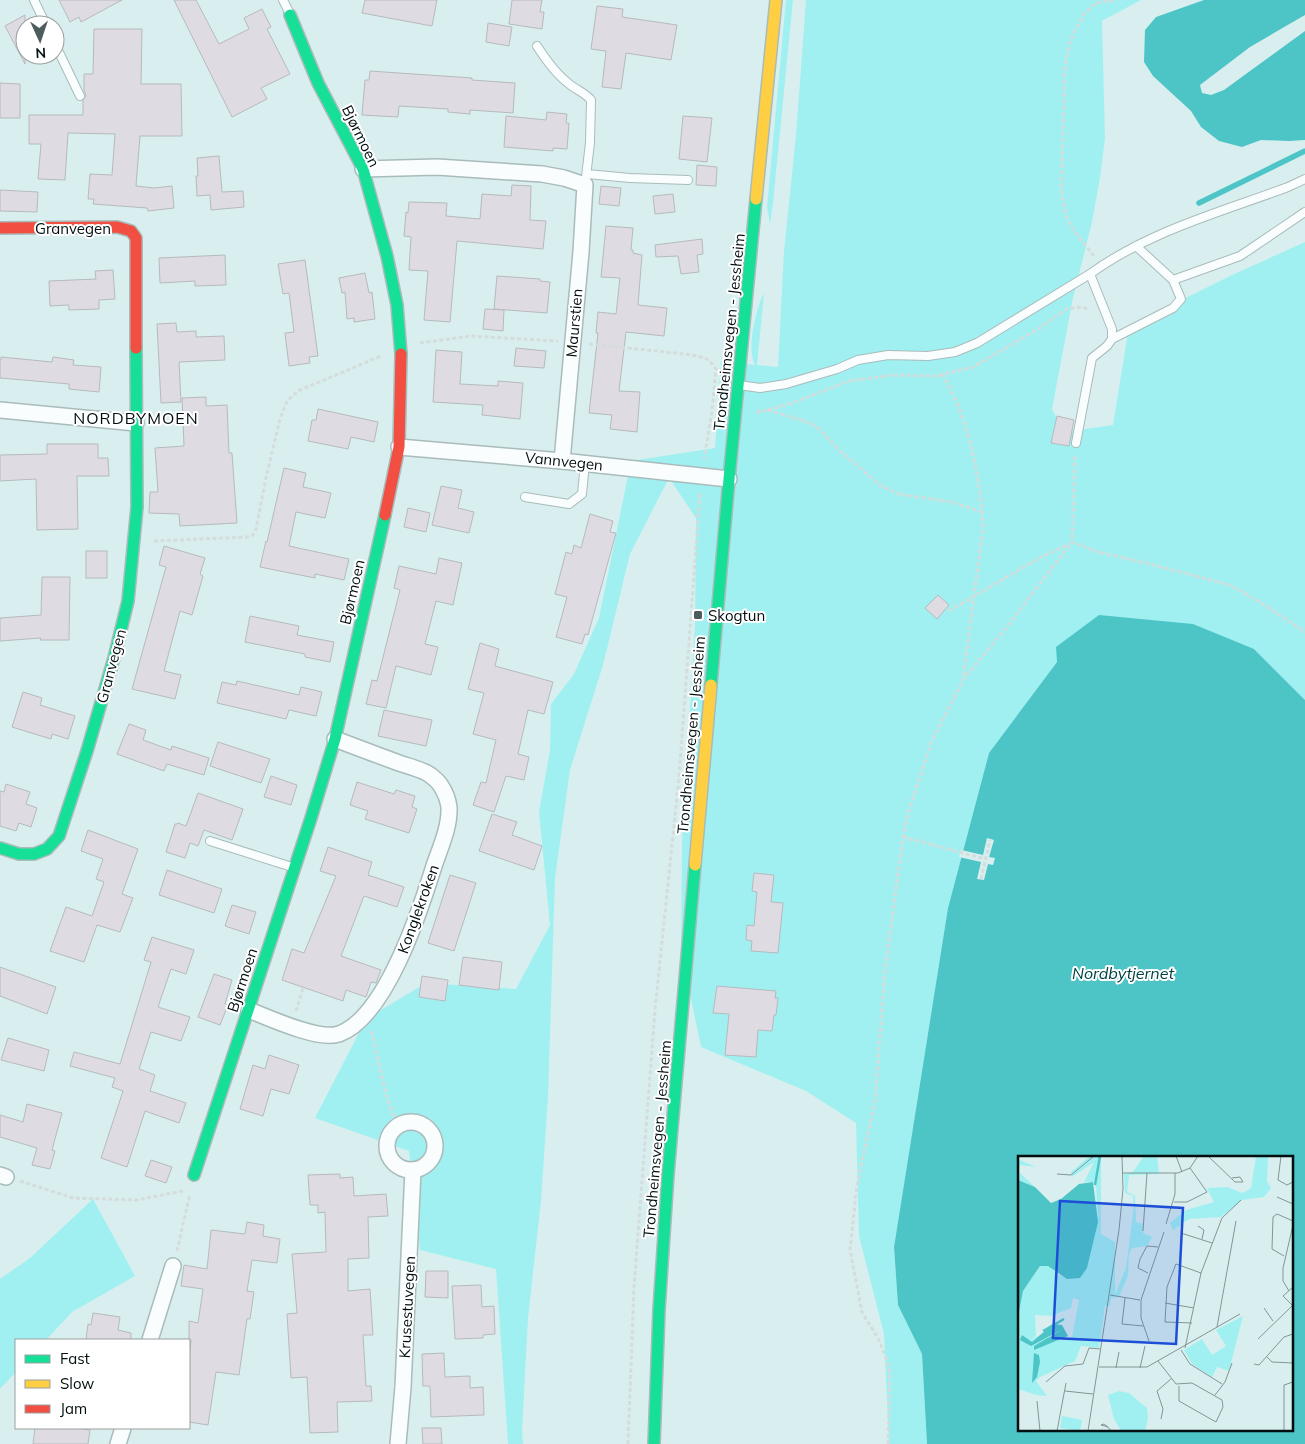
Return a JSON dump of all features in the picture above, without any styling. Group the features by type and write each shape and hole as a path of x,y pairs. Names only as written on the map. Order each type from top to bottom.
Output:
{"street":[{"name":"Trondheimsvegen - Jessheim","path":"654,1444 659,1310 669,1164 729,479 776,0"},
{"name":"Bjørmoen","path":"194,1175 249,1010 335,739 399,447 401,346 397,305 387,256 362,169 318,84 290,15"},
{"path":"362,169 437,167 586,179"},
{"name":"Maurstien","path":"562,460 586,179"},
{"name":"Granvegen","path":"0,228 117,227 131,231 136,238 138,507 128,601 114,658 87,751 58,836 47,849 34,854 19,854 0,848"},
{"path":"0,410 136,424"},
{"name":"Vannvegen","path":"399,447 562,460 729,479"},
{"name":"Konglekroken","path":"249,1010 310,1032 328,1036 338,1035 358,1022 366,1014 389,980 406,946 446,830 449,807 447,798 441,785 428,774 335,739"},
{"path":"408,1122 416,1123 429,1130 435,1145 434,1153 425,1166 413,1170 401,1169 389,1158 387,1143 389,1135 398,1126 408,1122"},
{"name":"Krusestuvegen","path":"398,1444 404,1381 413,1170"},
{"path":"150,1339 173,1266"},
{"path":"118,1444 123,1429"}],"lane":[{"path":"34,0 41,15"},
{"path":"284,0 290,15"},
{"name":"Maurstien","path":"537,46 558,74 570,85 586,94 591,100 590,143 586,179"},
{"path":"65,65 80,96"},
{"path":"586,179 688,180"},
{"path":"739,385 760,388 786,384 837,369 858,360 888,355 928,356 955,352 977,343 1136,246 1170,230 1305,179"},
{"path":"1173,280 1240,256 1305,212"},
{"path":"1076,443 1092,358 1107,346 1112,339 1173,308 1181,299 1173,280 1136,246"},
{"path":"1090,274 1112,328 1112,339"},
{"path":"525,497 569,504 582,494 585,463"},
{"path":"210,841 294,868"}],"path":[{"path":"1101,266 1071,227 1065,213 1061,187 1065,65 1070,42 1084,14 1096,4 1116,0"},
{"path":"942,374 952,390 972,450 982,512 983,528 963,680"},
{"path":"768,410 816,426 840,452 881,486 899,494 951,502 982,512"},
{"path":"628,1444 634,1287 655,1010 679,777 701,477 712,411"},
{"path":"888,1444 890,1373 879,1340 862,1312 850,1250 858,1185 875,1101 885,971 903,837 908,814 931,743 963,680 1072,542 1076,443"},
{"path":"949,612 973,596 1072,542 1098,552 1230,585 1260,602 1305,632"},
{"path":"903,837 985,859"},
{"path":"981,879 990,840"},
{"path":"291,1025 303,988"},
{"path":"366,1014 378,1054 387,1096 398,1126"},
{"path":"3,1176 74,1198 137,1200 191,1190 173,1266"}],"shaded area":[{"path":"786,0 793,0 770,224 767,207"},
{"path":"806,0 1141,0 1102,21 1105,138 1100,178 1092,222 1073,298 1052,409 1064,432 1113,425 1129,326 1232,275 1305,242 1305,700 1254,649 1057,662 989,753 948,908 894,1247 898,1305 922,1354 927,1444 889,1444 884,1334 859,1236 856,1123 806,1091 701,1047 681,951 682,844 695,625 696,518 669,478 630,554 603,665 570,770 555,878 548,1097 541,1201 528,1318 522,1431 523,1444 508,1444 496,1269 420,1250 409,1151 315,1118 366,1019 426,983 516,989 550,925 539,812 550,750 551,704 574,674 599,618 631,461 715,448 721,361 755,365 751,349 753,329 764,293 757,365 778,367 784,251 796,135"},
{"path":"93,1199 135,1276 72,1312 47,1339 15,1339 15,1373 0,1389 0,1279 30,1258"}],"water":[{"path":"1204,0 1305,0 1305,15 1250,47 1200,85 1202,93 1211,95 1224,90 1305,31 1305,140 1261,140 1242,147 1219,141 1201,127 1191,111 1153,76 1144,62 1145,30 1156,17"},
{"name":"Nordbytjernet","path":"1099,615 1193,624 1254,649 1305,700 1305,1444 927,1444 922,1354 898,1305 894,1247 948,908 989,753 1057,662 1056,647"}],"pier":[{"path":"987,838 994,840 989,857 995,858 993,865 988,864 984,880 977,879 981,862 959,857 961,850 983,855"}],"building":[{"path":"59,0 122,0 81,22 79,17 70,22"},
{"path":"174,0 196,0 219,44 249,29 244,18 262,9 271,27 267,29 290,74 261,88 267,99 232,117"},
{"path":"365,0 437,0 432,26 362,13"},
{"path":"512,0 542,0 540,12 544,12 542,29 509,24"},
{"path":"597,6 623,9 622,17 677,25 671,60 626,53 621,89 602,87 606,51 591,49"},
{"path":"15,20 15,45 5,26"},
{"path":"488,23 512,27 509,46 486,42"},
{"path":"94,29 142,29 141,84 181,84 182,136 140,136 136,186 154,188 172,186 174,208 148,211 147,208 93,204 94,199 88,199 90,174 112,175 115,134 68,133 65,180 38,179 41,144 29,144 29,115 83,115 83,100 86,96 84,74 93,74"},
{"path":"370,71 515,83 513,113 470,110 470,114 448,112 448,109 399,106 398,117 362,115 365,80 369,80"},
{"path":"0,83 20,84 20,118 0,118"},
{"path":"547,112 567,114 566,123 569,123 567,149 553,148 553,151 504,147 506,116 546,120"},
{"path":"683,116 712,118 707,162 679,159"},
{"path":"219,156 222,192 243,191 244,207 211,210 210,195 197,196 197,158"},
{"path":"697,165 717,167 716,186 696,185"},
{"path":"512,185 531,186 530,220 546,221 543,249 457,241 450,322 424,320 428,271 409,270 411,237 404,236 406,212 408,213 409,202 447,203 446,216 480,219 482,194 511,196"},
{"path":"601,186 621,188 619,206 599,204"},
{"path":"0,190 38,192 37,212 0,211"},
{"path":"673,194 675,212 655,214 653,196"},
{"path":"606,226 633,228 631,250 633,250 633,253 642,255 638,305 667,308 664,336 626,332 619,391 640,392 637,432 610,429 612,415 589,413 598,333 596,333 598,312 616,314 620,278 601,277"},
{"path":"702,239 703,254 697,255 699,272 681,274 678,256 656,257 655,245"},
{"path":"225,255 226,285 195,286 195,281 160,283 159,258"},
{"path":"305,260 318,356 309,357 310,363 289,366 285,333 294,332 289,293 283,294 278,264"},
{"path":"113,270 115,299 99,300 99,309 69,310 69,305 50,306 49,281 96,279 95,271"},
{"path":"365,273 369,293 372,292 375,319 354,322 354,318 347,319 345,292 342,293 339,278"},
{"path":"497,276 540,279 540,281 550,282 547,313 494,309"},
{"path":"485,309 504,310 503,331 483,329"},
{"path":"176,323 177,332 196,331 196,337 224,336 225,360 179,362 181,402 161,403 157,324"},
{"path":"516,348 546,351 544,368 514,366"},
{"path":"436,350 462,352 460,384 498,386 498,381 523,383 520,419 482,415 483,405 433,402"},
{"path":"1,357 52,362 53,357 74,360 73,365 101,367 99,392 69,389 69,384 0,378"},
{"path":"206,397 206,406 227,405 229,453 232,453 237,523 180,526 179,514 149,513 150,492 158,492 155,448 184,446 182,398"},
{"path":"318,409 378,422 374,442 351,437 348,449 308,441 312,420 316,420"},
{"path":"1057,416 1074,420 1069,446 1051,443"},
{"path":"47,444 98,444 98,458 108,458 109,476 77,476 78,529 37,530 36,479 0,481 0,455 47,454"},
{"path":"284,468 306,473 303,487 331,493 325,518 296,512 289,546 349,559 344,580 315,574 315,578 260,567"},
{"path":"441,486 462,490 458,508 474,512 469,533 432,525"},
{"path":"408,508 430,513 426,532 404,527"},
{"path":"590,514 613,521 610,532 616,533 588,635 585,634 582,644 556,637 567,597 555,594 566,552 572,554 574,545 581,548"},
{"path":"164,546 205,558 200,574 203,576 192,615 180,611 164,671 181,675 175,699 132,689 166,567 159,565"},
{"path":"86,551 107,551 107,578 86,578"},
{"path":"439,558 462,563 453,605 436,601 425,644 438,647 431,675 396,666 386,708 366,704 372,680 377,681 400,590 394,588 399,566 436,574"},
{"path":"42,577 70,577 69,640 40,640 41,638 0,641 0,618 41,615"},
{"path":"938,595 949,605 937,619 925,608"},
{"path":"250,616 299,626 297,635 334,642 330,662 305,657 305,654 245,642"},
{"path":"480,643 499,649 495,666 553,682 544,714 528,710 518,754 529,757 524,780 506,776 494,812 473,805 481,782 486,783 496,740 473,734 484,693 468,689"},
{"path":"237,681 299,695 301,687 322,692 316,716 289,710 286,719 217,703 222,682 236,685"},
{"path":"23,692 42,698 40,705 75,716 68,739 52,734 51,739 12,727"},
{"path":"384,710 432,720 426,746 378,736"},
{"path":"129,724 146,730 143,740 171,750 172,746 209,758 204,775 167,764 164,771 117,754"},
{"path":"218,742 270,759 261,783 210,766"},
{"path":"271,776 297,785 291,805 264,797"},
{"path":"357,782 394,794 396,790 415,796 412,807 417,809 409,833 365,819 368,811 350,805"},
{"path":"6,784 30,792 26,804 37,808 31,827 19,823 16,831 0,826 0,791 4,792"},
{"path":"198,793 243,809 232,840 204,830 198,846 190,843 185,858 166,852 175,824 178,823 186,826"},
{"path":"492,814 517,822 512,835 542,846 534,870 479,851"},
{"path":"88,830 138,849 122,894 133,898 120,932 97,925 84,962 50,951 66,907 92,916 104,882 96,879 103,859 81,851"},
{"path":"328,847 372,862 368,875 404,887 397,907 364,896 341,956 381,970 376,983 371,982 366,997 346,990 343,1001 282,980 292,949 304,953 336,876 320,871"},
{"path":"167,870 222,889 214,913 159,895"},
{"path":"754,873 774,875 771,902 783,903 778,953 751,951 752,941 746,940 747,925 754,926 757,892 752,891"},
{"path":"450,875 476,883 454,951 428,943"},
{"path":"232,905 256,912 249,934 225,926"},
{"path":"152,937 194,950 186,974 171,969 158,1007 190,1017 181,1041 151,1032 139,1069 155,1075 150,1091 186,1103 179,1123 145,1111 127,1167 101,1158 123,1091 112,1087 115,1078 70,1066 74,1052 120,1064 151,962 144,960"},
{"path":"463,957 502,962 499,990 459,985"},
{"path":"0,967 56,987 47,1014 0,996"},
{"path":"214,974 232,980 225,1004 228,1005 220,1025 198,1017"},
{"path":"422,976 448,980 445,1001 419,997"},
{"path":"717,986 776,991 775,998 778,998 772,1031 758,1030 756,1057 725,1055 729,1014 713,1013"},
{"path":"8,1038 49,1050 44,1071 1,1060"},
{"path":"269,1055 299,1065 289,1094 271,1089 263,1116 240,1109 253,1065 265,1069"},
{"path":"27,1104 62,1113 52,1150 55,1151 50,1169 32,1165 37,1148 0,1137 0,1115 23,1122"},
{"path":"151,1160 172,1167 166,1183 145,1176"},
{"path":"340,1174 340,1178 353,1177 354,1196 386,1194 388,1216 368,1217 369,1258 348,1259 348,1291 370,1289 373,1335 363,1335 366,1386 371,1386 372,1401 337,1402 338,1432 310,1433 307,1377 291,1378 287,1314 297,1313 292,1254 326,1252 325,1212 318,1213 318,1205 310,1205 308,1175"},
{"path":"247,1222 264,1225 263,1236 280,1239 277,1263 252,1260 247,1291 254,1292 250,1319 247,1319 239,1375 216,1372 208,1425 190,1422 191,1340 189,1339 189,1321 198,1323 203,1289 181,1286 184,1265 207,1269 211,1230 245,1234"},
{"path":"426,1271 448,1271 448,1298 425,1297"},
{"path":"481,1285 482,1307 494,1306 495,1334 483,1335 483,1338 455,1339 452,1286"},
{"path":"93,1313 120,1317 118,1330 131,1333 131,1339 86,1339 88,1324 91,1325"},
{"path":"444,1353 445,1377 470,1376 470,1388 483,1387 484,1415 431,1417 430,1386 423,1386 422,1354"},
{"path":"422,1428 441,1428 442,1444 423,1444"},
{"path":"35,1429 90,1430 88,1444 33,1444"}],"waterway":[{"path":"1199,203 1305,151"}],"traffic: fast":[{"path":"290,15 318,83 363,169 387,256 397,305 401,354"},
{"path":"711,685 756,199"},
{"path":"0,848 19,854 34,854 47,849 59,836 87,751 114,658 128,601 137,507 136,348"},
{"path":"194,1175 335,739 385,515"},
{"path":"654,1444 659,1310 668,1174 695,865"}],"traffic: slow":[{"path":"756,199 776,0"},
{"path":"695,865 711,685"}],"traffic: jam":[{"path":"0,228 117,227 131,231 136,238 136,348"},
{"path":"385,515 399,447 401,354"}],"place":[{"name":"Skogtun","path":"698,615"}],"district":[{"name":"NORDBYMOEN","path":"136,418"}]}
